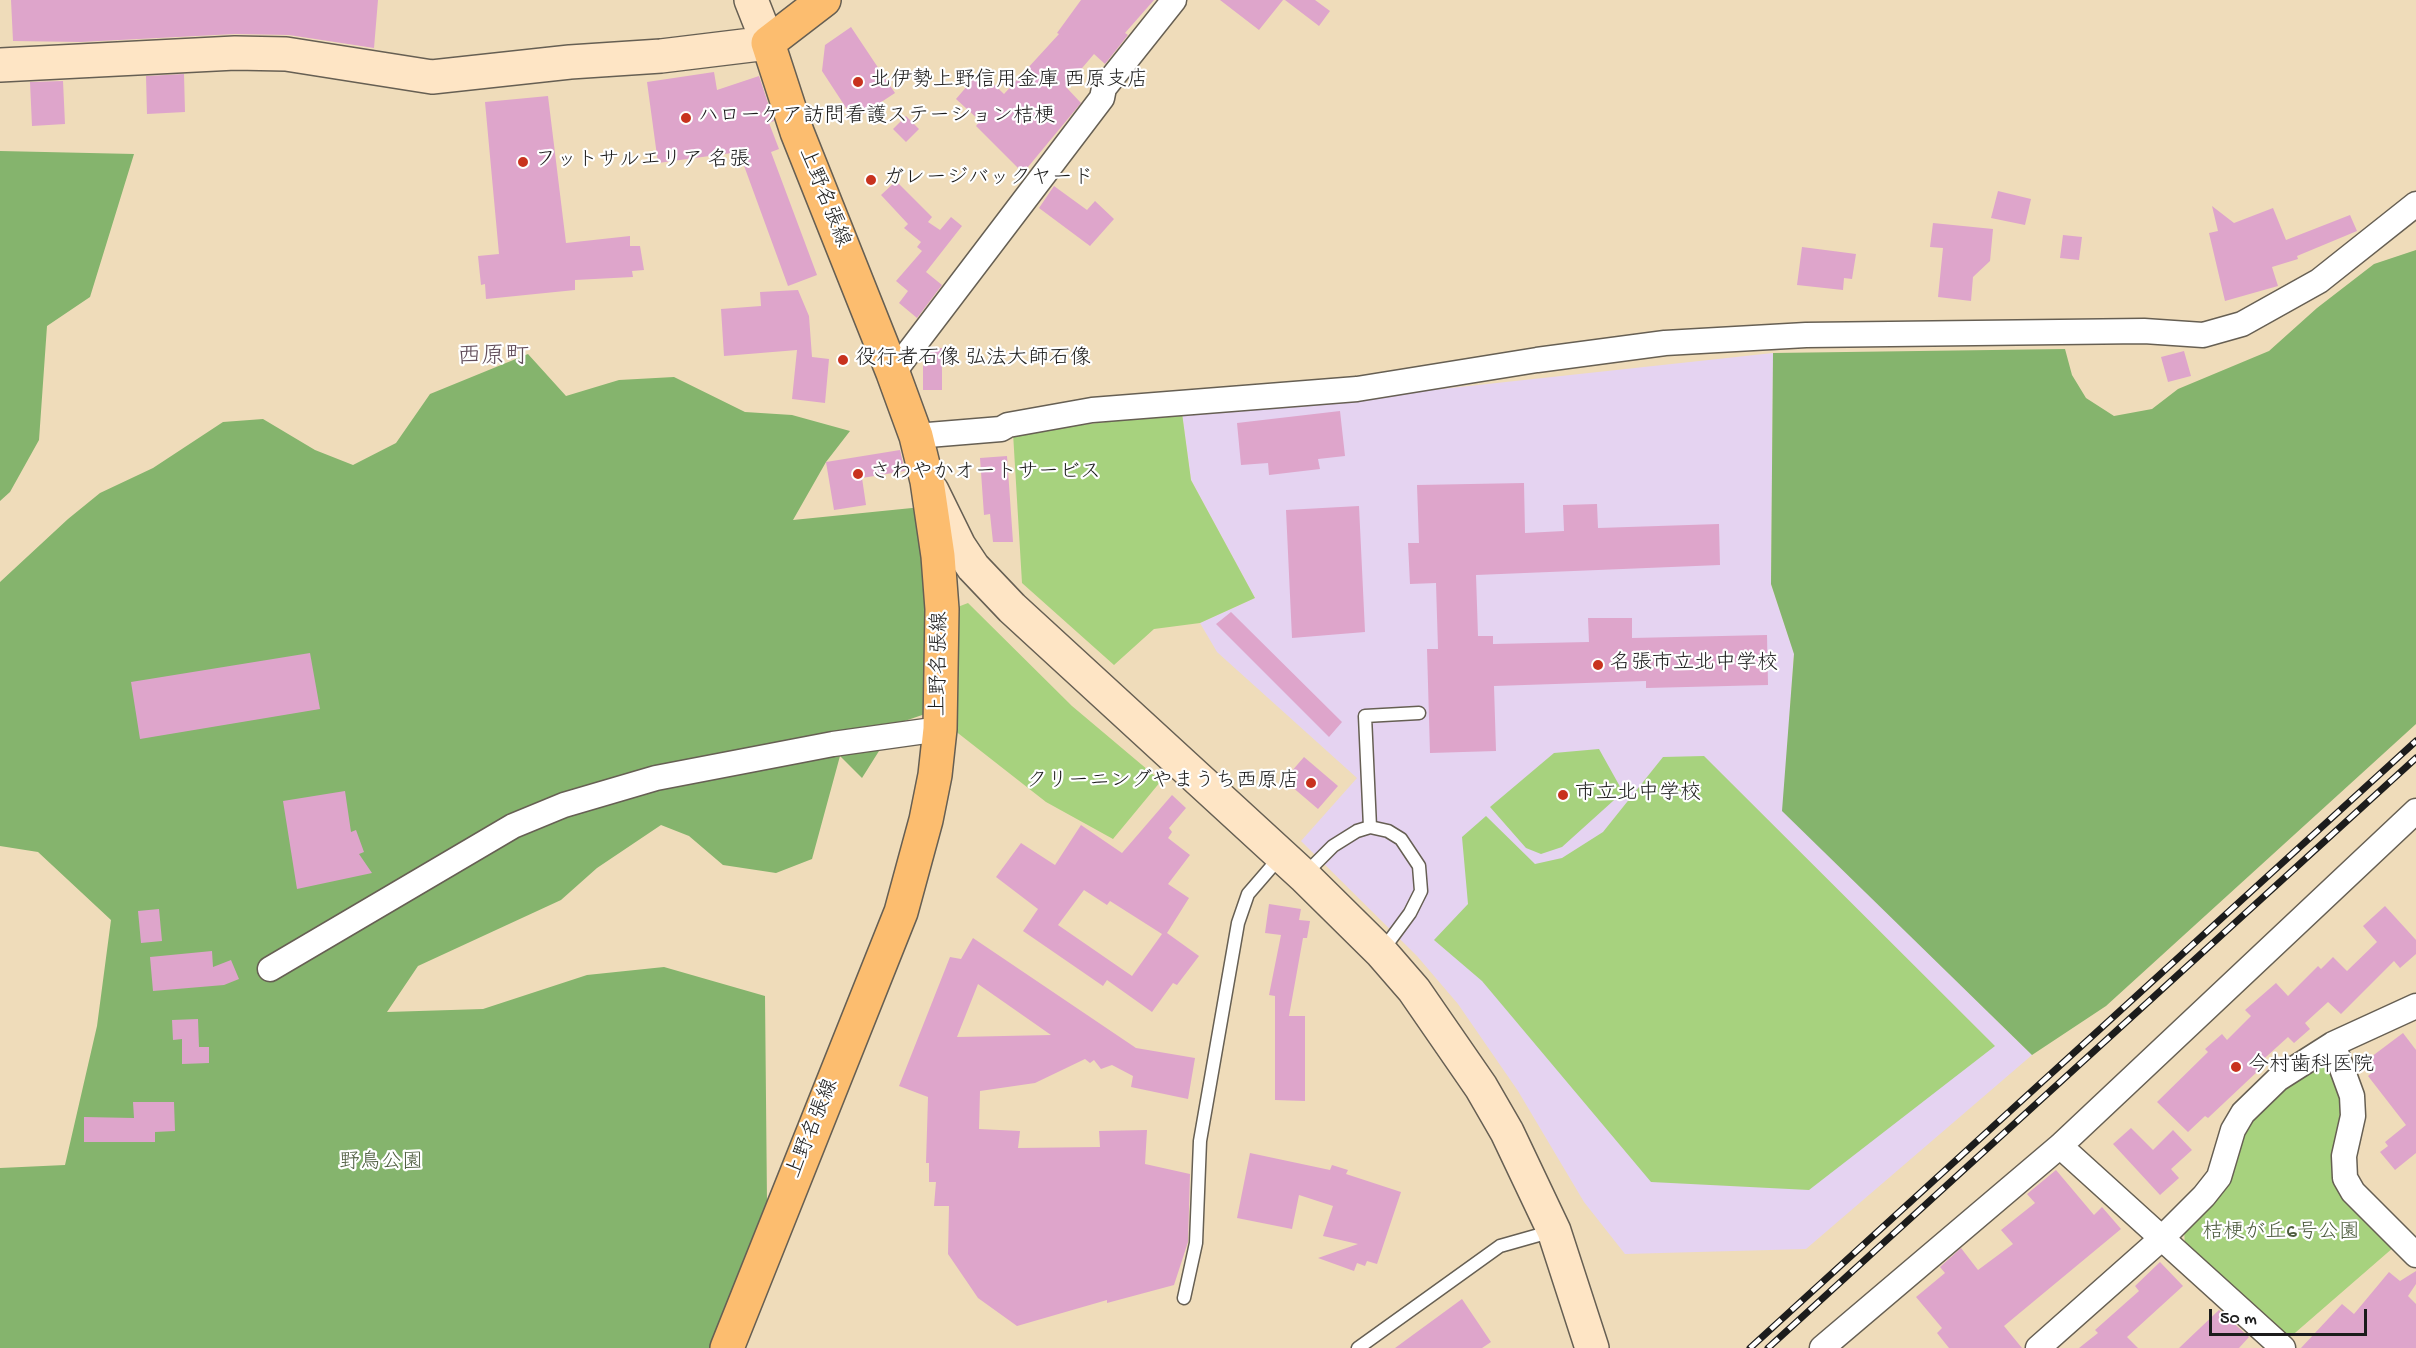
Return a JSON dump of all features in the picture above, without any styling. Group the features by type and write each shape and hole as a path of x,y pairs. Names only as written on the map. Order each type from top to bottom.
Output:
{"main road":[{"path":"768,42 824,0"},
{"name":"上野名張線","path":"727,1348 901,912 926,820 935,775 940,729 942,609 927,481 916,436 797,132 768,42"}],"street":[{"path":"0,65 235,53 286,54 432,77 570,62 661,56 768,42 751,0"},
{"path":"893,373 1102,98 1104,88 1174,0"},
{"path":"916,436 1001,429 1008,425 1092,411 1357,389 1537,360 1665,343 1806,334 2144,331 2203,334 2242,324 2319,281 2416,204"},
{"path":"927,481 959,546 973,567 1038,633 1292,866 1381,952 1439,1024 1481,1087 1507,1132 1554,1231 1592,1348"},
{"path":"270,969 513,826 564,805 656,778 834,744 940,729"},
{"path":"1822,1348 2060,1146 2416,811"},
{"path":"2038,1348 2161,1239 2204,1196 2219,1177 2233,1130 2243,1113 2278,1078 2333,1044 2416,1006"},
{"path":"2333,1044 2352,1096 2353,1116 2344,1156 2345,1178 2353,1192 2411,1242"},
{"path":"2060,1146 2283,1348"}],"lane":[{"path":"1370,827 1365,716 1419,713"},
{"path":"1184,1298 1196,1243 1200,1141 1238,923 1248,894 1344,837 1370,827 1388,831 1401,839 1415,859 1422,881 1417,902 1381,952"},
{"path":"1358,1348 1500,1246 1554,1231"}],"shaded area":[{"name":"市立北中学校","path":"1773,353 1771,584 1794,653 1783,811 2032,1055 1806,1249 1625,1254 1584,1202 1518,1091 1458,1004 1417,956 1301,841 1357,778 1217,652 1200,623 1255,598 1191,480 1182,413 1349,399"}],"green space":[{"path":"0,151 134,154 90,297 47,326 39,440 10,492 0,501"},
{"path":"2416,250 2416,724 2106,1006 2032,1055 1782,811 1794,654 1771,584 1773,353 2065,349 2072,375 2086,398 2114,416 2152,409 2178,389 2269,351 2317,308 2374,264"},
{"name":"野鳥公園","path":"528,354 566,396 619,380 674,377 745,412 792,415 850,431 826,462 793,520 922,507 934,679 928,713 896,724 862,778 840,756 812,859 776,873 723,865 689,836 661,825 597,868 561,900 418,966 387,1012 483,1009 587,975 664,967 765,996 767,1203 713,1348 0,1348 0,1168 65,1165 97,1026 111,920 38,852 0,846 0,582 68,519 100,493 153,468 223,422 263,419 315,450 353,465 396,443 430,394"},
{"path":"1182,413 1191,480 1255,598 1200,623 1154,629 1114,665 1022,583 1013,433"},
{"path":"968,603 1072,706 1161,781 1113,839 1046,802 954,730 955,608"},
{"path":"1599,749 1623,792 1562,847 1541,854 1526,848 1490,807 1554,753"},
{"path":"1704,756 1995,1046 1809,1190 1651,1182 1482,981 1434,940 1468,904 1462,837 1486,816 1535,864 1562,858 1603,832 1663,757"},
{"name":"桔梗が丘6号公園","path":"2313,1067 2324,1067 2338,1075 2343,1114 2334,1154 2394,1247 2288,1339 2185,1246 2184,1230 2253,1120 2282,1090"}],"building":[{"path":"11,0 378,0 374,48 289,35 235,34 81,42 13,41"},
{"path":"1081,0 1154,0 1125,33 1128,35 1105,64 1094,54 1066,87 1081,103 1023,173 976,126 980,121 956,99 980,71 1004,94 1059,34 1057,33"},
{"path":"1220,0 1283,0 1259,30"},
{"path":"1285,0 1315,0 1330,11 1319,26"},
{"name":"北伊勢上野信用金庫 西原支店","path":"851,27 895,93 854,120 822,71 825,45"},
{"path":"714,72 717,90 759,76 774,121 769,123 779,149 771,152 817,275 788,286 739,152 658,163 647,82"},
{"path":"184,74 185,112 147,114 146,76"},
{"path":"63,81 65,124 32,126 30,82"},
{"path":"548,96 566,243 630,236 630,246 640,246 644,270 632,271 633,277 575,280 575,290 486,299 485,284 481,285 478,256 499,254 485,102"},
{"path":"906,116 919,129 906,142 893,129"},
{"path":"896,181 932,217 928,222 940,230 951,217 962,226 926,272 942,285 917,318 899,303 908,291 896,281 922,251 917,247 921,242 904,228 908,224 881,195"},
{"path":"1054,186 1087,210 1095,201 1114,219 1090,246 1039,208"},
{"path":"1998,191 2031,199 2025,225 1991,218"},
{"path":"2212,206 2234,223 2273,208 2286,240 2350,215 2357,231 2297,256 2298,259 2272,267 2278,286 2225,301 2209,233 2218,231"},
{"path":"1933,223 1993,229 1990,261 1973,277 1971,301 1938,297 1943,248 1930,247"},
{"path":"2063,235 2082,237 2079,260 2060,258"},
{"path":"1802,247 1856,254 1852,279 1844,278 1843,290 1797,285"},
{"path":"798,290 809,316 812,357 829,359 825,403 792,399 797,350 724,356 721,309 761,306 760,292"},
{"path":"930,348 942,348 942,390 923,390 923,357"},
{"path":"2184,351 2191,376 2168,382 2161,357"},
{"path":"1340,411 1345,456 1318,459 1320,469 1269,475 1268,463 1241,465 1237,423"},
{"name":"さわやかオートサービス","path":"900,450 905,471 862,478 866,505 834,510 826,462"},
{"path":"1007,456 1013,542 993,542 990,514 984,515 980,458"},
{"path":"1524,483 1525,533 1564,531 1563,505 1597,504 1598,528 1719,524 1720,565 1476,575 1478,636 1493,636 1493,644 1589,642 1588,618 1632,618 1632,638 1767,635 1768,685 1646,688 1646,681 1494,686 1496,751 1430,753 1427,649 1438,649 1436,583 1410,584 1408,543 1419,543 1417,485"},
{"path":"1359,506 1365,632 1292,638 1286,510"},
{"path":"1231,612 1342,722 1329,737 1216,624"},
{"path":"310,653 320,709 140,739 131,682"},
{"name":"クリーニングやまうち西原店","path":"1304,757 1338,786 1318,809 1284,780"},
{"path":"345,791 351,832 356,830 364,852 359,854 372,873 297,889 283,801"},
{"path":"1172,795 1186,808 1169,828 1172,832 1168,838 1190,855 1168,884 1189,898 1167,933 1199,956 1177,985 1173,983 1152,1012 1107,980 1103,986 1023,931 1038,909 996,877 1021,843 1055,865 1081,825 1122,853","holes":["1084,890 1107,905 1110,901 1162,934 1132,976 1058,925"]},
{"path":"1269,904 1301,909 1299,920 1310,921 1307,938 1303,938 1289,1016 1305,1016 1305,1101 1275,1100 1275,996 1269,995 1281,935 1265,933"},
{"path":"2385,906 2416,940 2416,954 2400,968 2394,961 2341,1014 2328,1002 2305,1023 2310,1029 2294,1043 2288,1037 2256,1066 2259,1070 2208,1118 2205,1116 2188,1132 2157,1102 2208,1052 2205,1049 2222,1034 2227,1040 2251,1016 2245,1010 2276,983 2288,996 2318,966 2321,969 2333,957 2347,971 2377,942 2363,926"},
{"path":"159,909 162,941 141,943 138,911"},
{"path":"973,938 1136,1048 1195,1058 1188,1099 1131,1087 1133,1076 1112,1065 1101,1069 1094,1060 1090,1063 1085,1059 1035,1083 980,1091 979,1129 1020,1131 1018,1148 1100,1147 1099,1131 1147,1130 1145,1164 1190,1174 1188,1242 1174,1285 1107,1303 1107,1300 1017,1326 978,1298 948,1254 949,1206 934,1206 936,1182 929,1182 929,1163 926,1163 928,1097 899,1086 950,957 961,959","holes":["978,984 1051,1035 957,1037"]},
{"path":"212,951 213,967 231,960 239,979 224,985 153,991 150,957"},
{"path":"198,1019 199,1047 209,1047 209,1063 182,1064 182,1039 173,1040 172,1020"},
{"path":"2403,1033 2416,1050 2416,1153 2395,1170 2380,1152 2388,1146 2385,1142 2406,1125 2368,1076 2375,1070 2367,1060"},
{"path":"133,1102 174,1102 175,1131 155,1132 155,1142 84,1142 84,1117 134,1118"},
{"path":"2131,1128 2153,1150 2173,1130 2192,1150 2171,1169 2179,1178 2160,1195 2113,1144"},
{"path":"1250,1153 1330,1170 1332,1165 1348,1170 1346,1174 1401,1192 1377,1264 1367,1261 1365,1266 1357,1263 1354,1271 1318,1258 1358,1244 1323,1236 1333,1206 1299,1195 1292,1229 1237,1218"},
{"path":"2056,1170 2094,1215 2102,1207 2121,1229 2004,1326 2022,1348 1949,1348 1937,1333 1942,1328 1916,1297 1945,1273 1940,1267 1961,1248 1978,1270 2013,1244 2001,1230 2035,1203 2027,1194"},
{"path":"2160,1262 2183,1286 2127,1337 2138,1348 2079,1348 2098,1333 2095,1330 2139,1291 2135,1286"},
{"path":"2416,1271 2416,1284 2408,1296 2416,1304 2416,1348 2301,1348 2342,1304 2354,1314 2389,1272 2400,1281"},
{"path":"1462,1299 1491,1342 1482,1348 1395,1348"},
{"path":"2219,1310 2249,1337 2239,1348 2179,1348"}],"railway":[{"path":"1750,1348 2416,741"},
{"path":"1768,1348 2416,758"}],"place":[{"name":"北伊勢上野信用金庫 西原支店","path":"858,82"},
{"name":"ハローケア訪問看護ステーション桔梗","path":"686,118"},
{"name":"フットサルエリア 名張","path":"523,162"},
{"name":"ガレージバックヤード","path":"871,180"},
{"name":"役行者石像 弘法大師石像","path":"843,360"},
{"name":"さわやかオートサービス","path":"858,474"},
{"name":"名張市立北中学校","path":"1598,665"},
{"name":"クリーニングやまうち西原店","path":"1311,783"},
{"name":"市立北中学校","path":"1563,795"},
{"name":"今村歯科医院","path":"2236,1067"}],"district":[{"name":"西原町","path":"493,358"}]}
